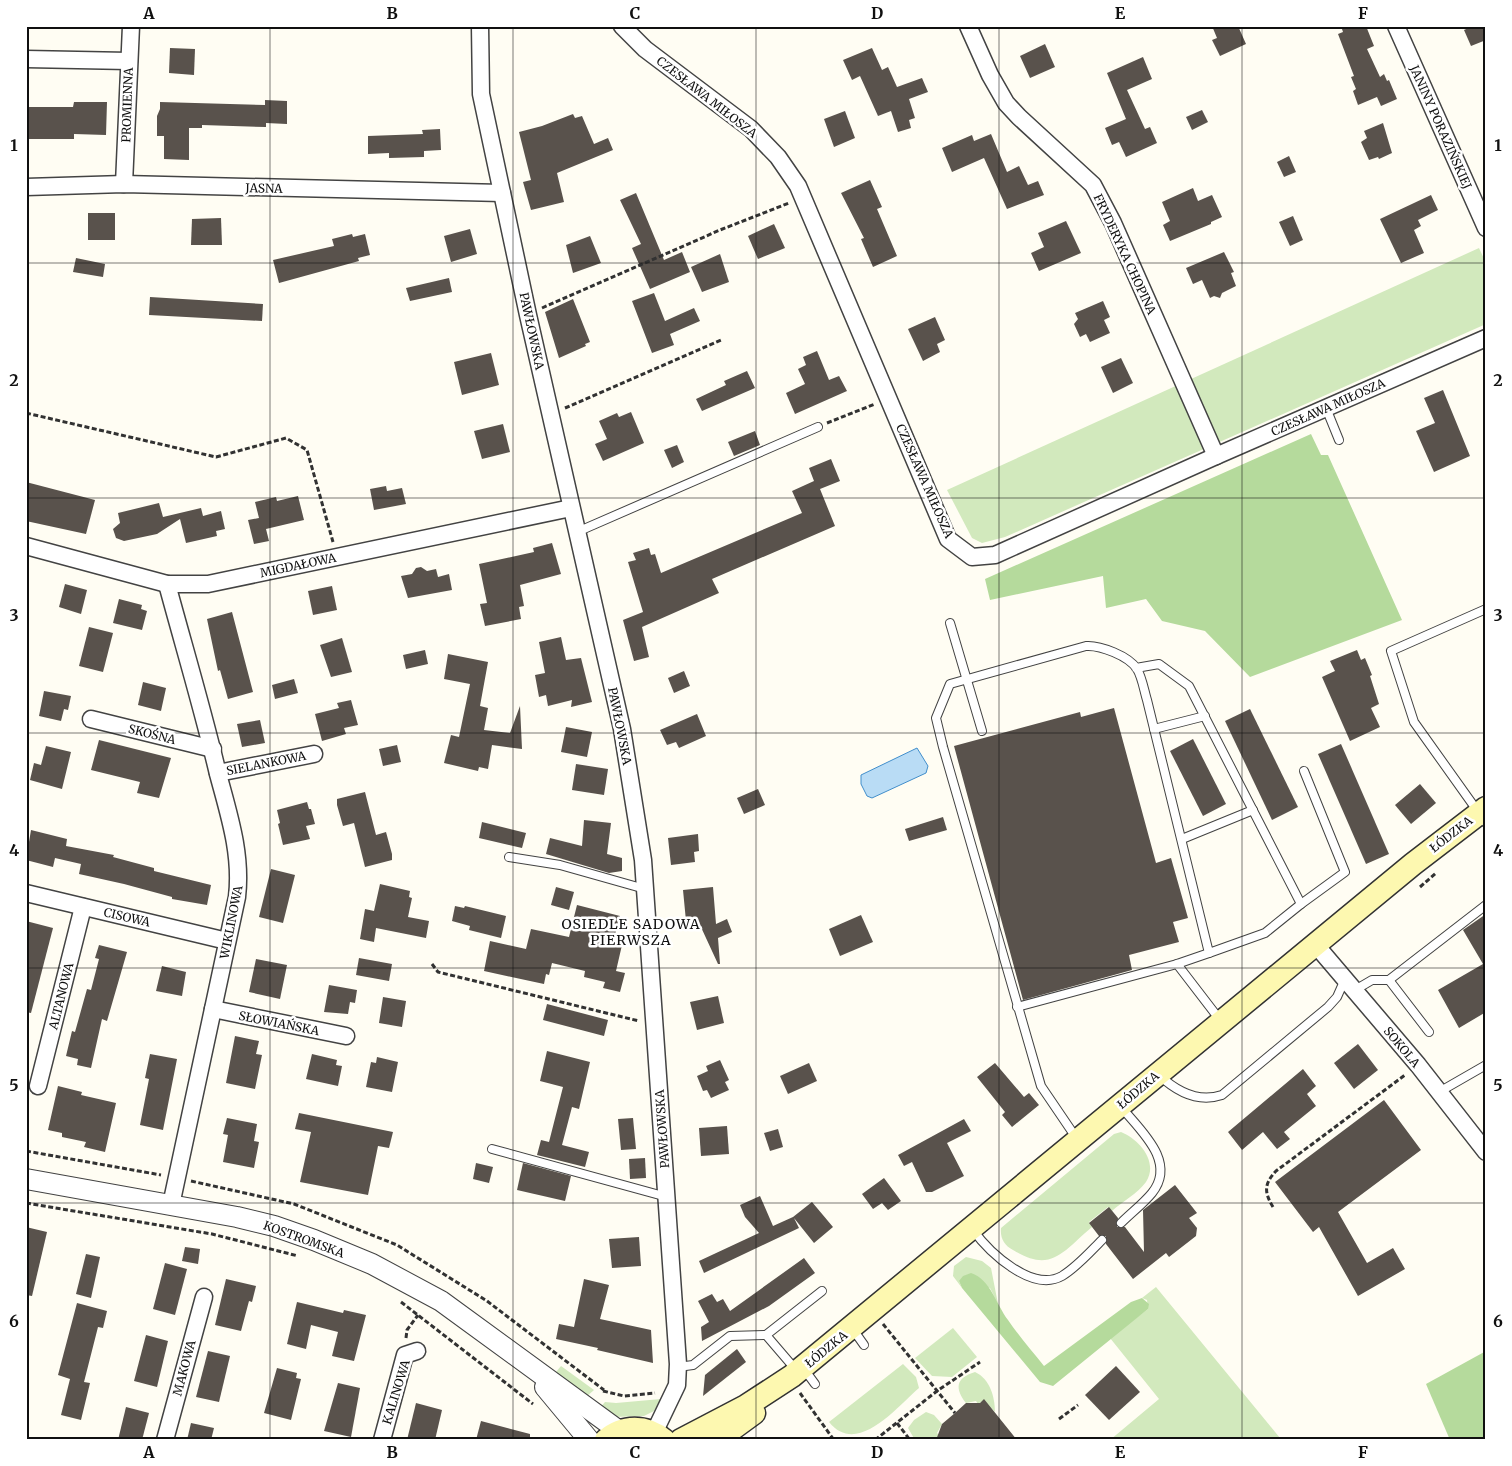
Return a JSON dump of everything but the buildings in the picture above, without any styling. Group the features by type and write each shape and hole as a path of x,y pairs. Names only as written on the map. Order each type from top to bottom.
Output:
{"main road":[{"name":"ŁÓDZKA","path":"717,1440 785,1387 801,1378 858,1336 872,1310 1316,944 1483,815"},
{"name":"ŁÓDZKA","path":"681,1440 801,1378"},
{"path":"612,1436 640,1429 659,1436"}],"street":[{"name":"PROMIENNA","path":"124,184 131,26"},
{"name":"PAWŁOWSKA","path":"480,26 481,94 550,415 622,729 642,860 655,1021 678,1368 677,1385 659,1436"},
{"name":"CZESŁAWA MIŁOSZA","path":"622,26 645,49 751,129 767,144 798,186 948,539 972,557 984,558 995,555 1486,338"},
{"name":"FRYDERYKA CHOPINA","path":"968,26 990,75 1006,103 1093,185 1113,223 1216,456"},
{"name":"JANINY PORAZIŃSKIEJ","path":"1396,26 1486,228"},
{"path":"26,59 129,61"},
{"name":"JASNA","path":"26,187 124,184 502,193"},
{"name":"MIGDAŁOWA","path":"26,546 167,584 208,584 571,508"},
{"name":"WIKLINOWA","path":"167,584 212,749 237,850 240,873 171,1205"},
{"name":"SKOŚNA","path":"91,719 212,749"},
{"name":"SIELANKOWA","path":"218,773 314,754"},
{"name":"CISOWA","path":"26,893 227,941"},
{"name":"ALTANOWA","path":"38,1086 83,907"},
{"name":"SOKOLA","path":"1316,944 1440,1092 1486,1152"},
{"name":"SŁOWIAŃSKA","path":"213,1009 346,1036"},
{"name":"KOSTROMSKA","path":"26,1179 274,1226 372,1264 441,1301 524,1363 612,1436"},
{"name":"MAKOWA","path":"165,1440 204,1297"},
{"name":"KALINOWA","path":"382,1440 405,1355 417,1351"},
{"name":"KOSTROMSKA","path":"524,1363 590,1440"}],"lane":[{"path":"1326,408 1339,440"},
{"path":"576,532 818,427"},
{"path":"1483,815 1414,722 1391,651 1486,609"},
{"path":"950,624 982,731"},
{"path":"1078,1140 1067,1127 1040,1086 1017,1007 936,718 950,684 1086,646 1105,648 1136,668 1154,729 1209,953"},
{"path":"1136,668 1158,664 1189,686 1301,904"},
{"path":"1154,729 1205,716"},
{"path":"1017,1007 1177,964 1265,933 1345,872 1304,771"},
{"path":"1182,839 1253,810"},
{"path":"509,857 560,865 645,889"},
{"path":"1158,1073 1169,1084 1196,1097 1210,1098 1222,1094 1328,1007 1350,985 1372,980 1389,980 1486,906"},
{"path":"1177,964 1221,1022"},
{"path":"1389,980 1429,1032"},
{"path":"1440,1092 1486,1065"},
{"path":"1120,1105 1155,1149 1160,1160 1161,1171 1158,1184 1151,1194 1121,1223"},
{"path":"492,1149 667,1197"},
{"path":"972,1228 983,1243 1006,1264 1028,1276 1046,1280 1061,1276 1102,1240"},
{"path":"678,1368 693,1365 730,1336 766,1335 822,1291"},
{"path":"766,1335 801,1378"}],"path":[{"path":"528,315 720,230 804,197"},
{"path":"550,415 721,340"},
{"path":"818,427 889,398"},
{"path":"26,413 216,457 286,438 307,450 334,546 327,547"},
{"path":"432,964 438,972 621,1017 641,1021 655,1021"},
{"path":"1273,1207 1265,1190 1268,1180 1276,1171 1418,1066"},
{"path":"26,1203 212,1234 308,1258"},
{"path":"393,1297 535,1406"},
{"path":"872,1310 955,1413"},
{"path":"875,1440 937,1391 980,1362"},
{"path":"801,1378 834,1440"},
{"path":"1059,1419 1078,1405"},
{"path":"897,1423 910,1440"}],"green space":[{"path":"1479,248 1486,263 1486,324 1005,537 982,543 972,538 947,490"},
{"path":"1311,434 1321,455 1328,455 1402,620 1250,677 1205,631 1162,621 1146,599 1106,608 1103,576 990,600 985,579"},
{"path":"1121,1132 1134,1140 1149,1159 1149,1174 1143,1186 1112,1211 1108,1207 1089,1222 1092,1227 1065,1251 1047,1260 1026,1257 1007,1246 1002,1238 1001,1228 1114,1134"},
{"path":"966,1257 982,1261 991,1268 998,1304 990,1288 959,1281 962,1288 953,1276 954,1266"},
{"path":"971,1273 984,1281 1008,1320 1044,1366 1131,1302 1142,1298 1149,1304 1148,1309 1053,1386 1040,1382 962,1288 959,1281 963,1276"},
{"path":"1156,1287 1280,1438 1110,1440 1159,1399 1110,1338 1148,1309 1147,1300 1142,1298"},
{"path":"953,1328 977,1357 952,1377 932,1376 915,1358"},
{"path":"1486,1351 1486,1440 1450,1440 1426,1384"},
{"path":"903,1364 916,1377 919,1388 888,1416 864,1432 852,1434 840,1431 829,1422"},
{"path":"561,1366 594,1390 586,1397 556,1372"},
{"path":"975,1372 984,1379 991,1389 995,1412 984,1400 978,1404 976,1401 966,1403 962,1398 959,1389 960,1381 968,1374"},
{"path":"661,1399 654,1411 644,1416 612,1417 599,1409 605,1402 616,1403"},
{"path":"926,1412 934,1415 942,1424 937,1433 940,1436 935,1440 915,1440 908,1428 914,1420"}],"water":[{"path":"917,748 928,766 926,773 872,798 867,796 861,784 861,775"}],"district":[{"name":"OSIEDLE SADOWA PIERWSZA","path":"631,932"}]}
